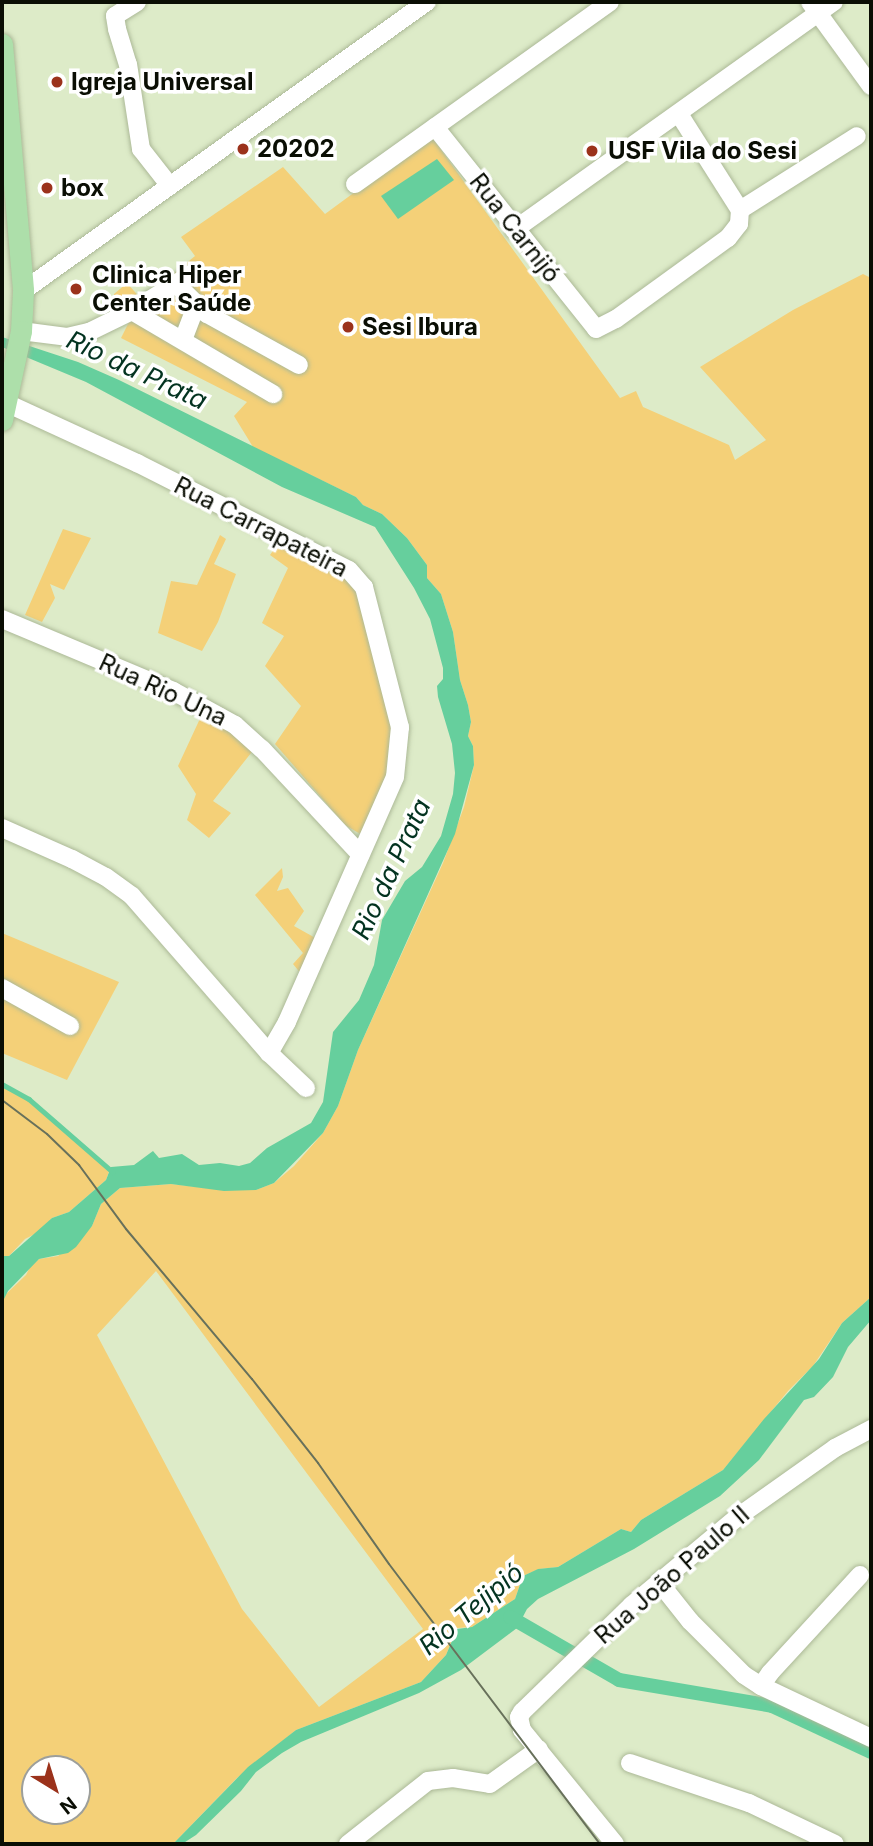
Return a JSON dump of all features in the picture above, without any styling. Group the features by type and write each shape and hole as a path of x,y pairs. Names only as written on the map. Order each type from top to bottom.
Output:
{"main road":[{"path":"2,44 23,291 18,343 3,408"}],"street":[{"path":"137,2 115,16 117,29 128,64 141,149 170,186"},
{"path":"23,291 427,2"},
{"path":"355,184 610,2"},
{"path":"514,230 679,114 814,7 834,2"},
{"path":"814,7 871,86"},
{"path":"679,114 740,210 857,135"},
{"name":"Rua Carnijó","path":"435,127 514,230 596,328 616,319 728,238 739,224 740,210"},
{"path":"18,343 77,335 132,311 193,273"},
{"path":"176,284 196,306 299,365"},
{"path":"183,340 196,306"},
{"path":"132,311 273,394"},
{"name":"Rua Carrapateira","path":"3,408 137,463 349,570 359,579 371,610 398,713 401,738 389,797 360,853 287,1021 269,1053"},
{"name":"Rua Rio Una","path":"2,619 173,691 235,725 262,749 360,853"},
{"path":"2,828 72,859 106,877 132,896 269,1053 306,1088"},
{"path":"2,988 70,1026"},
{"name":"Rua João Paulo II","path":"539,1749 522,1730 519,1717 555,1679 659,1582 739,1516 803,1469 871,1429"},
{"path":"761,1686 770,1672 860,1575"},
{"path":"659,1582 707,1639 744,1675 761,1686 871,1738"},
{"path":"348,1844 428,1781 453,1779 491,1784 539,1749 615,1844"},
{"path":"630,1763 749,1803 824,1843"}],"shaded area":[{"path":"431,136 620,398 636,391 643,407 729,445 735,460 766,440 700,367 793,310 863,274 871,278 871,1297 842,1323 813,1366 788,1391 723,1470 641,1520 631,1532 621,1529 558,1567 539,1569 523,1576 515,1599 472,1627 457,1628 446,1655 421,1682 296,1730 237,1778 173,1844 2,1844 4,1296 39,1259 58,1256 92,1226 101,1204 120,1188 171,1184 224,1190 256,1190 274,1183 294,1166 323,1133 338,1106 358,1050 443,863 464,807 474,765 473,746 468,736 471,722 460,680 453,632 441,594 427,578 427,565 407,538 382,514 363,505 356,497 253,447 234,416 247,402 121,338 132,316 114,309 114,294 127,283 142,300 195,256 181,237 283,167 325,214","holes":["156,1271 423,1629 319,1707 242,1609 97,1335"]},
{"path":"437,159 454,180 398,219 381,196"},
{"name":"Rio da Prata","path":"2,337 78,362 119,380 356,497 363,505 382,514 407,538 427,565 427,578 441,594 453,632 460,680 468,705 471,722 468,736 473,746 474,765 455,834 358,1050 338,1106 323,1133 274,1183 256,1190 224,1191 171,1184 120,1188 101,1204 92,1226 76,1247 68,1253 39,1259 8,1291 2,1303 3,1256 9,1256 52,1218 69,1212 106,1180 111,1167 134,1165 153,1151 159,1158 182,1154 199,1165 220,1163 239,1166 250,1163 267,1148 311,1123 323,1102 333,1032 359,1000 374,965 382,920 405,881 422,867 441,836 453,794 455,773 452,744 438,697 437,686 443,679 443,668 430,619 414,588 375,527 282,487 86,382 2,347"},
{"path":"63,529 91,538 64,590 50,584 55,598 42,622 25,615"},
{"path":"220,535 226,539 214,564 236,574 218,622 202,651 158,633 171,581 197,585"},
{"path":"279,542 360,588 396,726 394,759 362,835 345,825 275,744 301,706 265,666 284,636 262,623 288,568 270,555"},
{"path":"204,710 255,748 213,801 231,813 209,838 187,820 196,794 178,766"},
{"path":"282,868 283,877 277,891 288,888 304,911 294,926 319,940 302,975 293,964 303,953 255,895"},
{"path":"2,933 119,982 67,1080 2,1053"},
{"path":"2,1084 29,1099 110,1169 106,1180 69,1212 52,1218 41,1231 25,1239 9,1256 2,1258"},
{"name":"Rio Tejipió","path":"871,1297 871,1320 848,1347 833,1377 814,1397 804,1400 759,1460 720,1496 634,1549 538,1599 527,1609 517,1628 461,1670 419,1693 301,1742 282,1753 256,1772 241,1791 196,1835 182,1844 173,1844 248,1767 296,1730 421,1682 446,1655 457,1629 472,1627 515,1599 523,1576 538,1569 558,1567 621,1529 631,1532 641,1520 723,1470 764,1419 819,1359 842,1323"}],"waterway":[{"path":"2,1084 29,1099 113,1172"},
{"path":"510,1617 619,1680 772,1706 871,1752"}],"tram line":[{"path":"2,1100 47,1134 79,1165 126,1229 252,1379 318,1463 389,1564 600,1844"}],"place":[{"name":"Igreja Universal","path":"57,82"},
{"name":"20202","path":"243,149"},
{"name":"USF Vila do Sesi","path":"592,151"},
{"name":"box","path":"47,188"},
{"name":"Clinica Hiper Center Saúde","path":"76,289"},
{"name":"Sesi Ibura","path":"348,327"}]}
